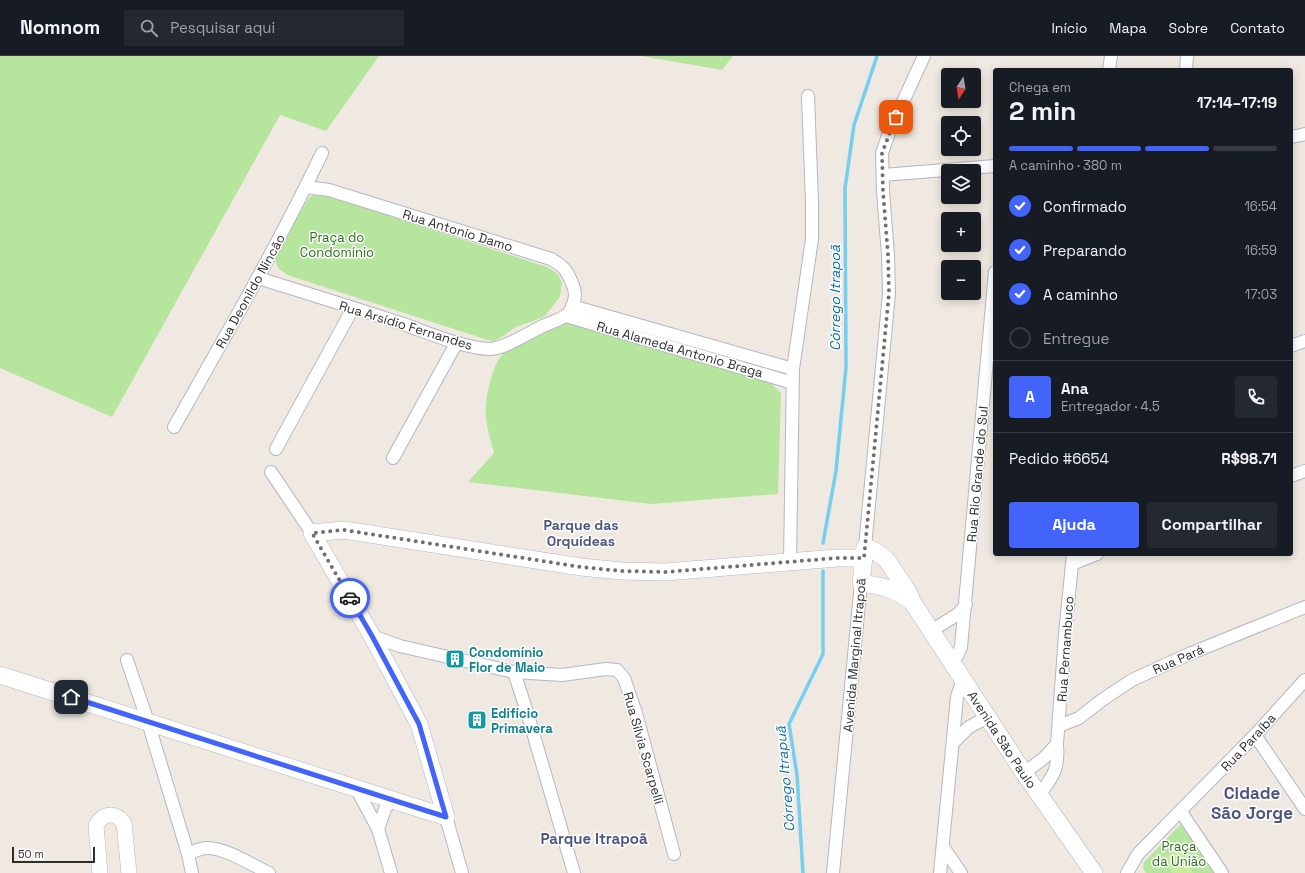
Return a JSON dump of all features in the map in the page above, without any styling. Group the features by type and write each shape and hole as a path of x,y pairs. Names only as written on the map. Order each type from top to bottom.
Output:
{"main road":[{"path":"446,817 419,724 372,636 312,533 344,530 581,567 622,571 666,572 836,558 864,553"},
{"name":"Avenida São Paulo","path":"864,553 875,550 885,558 901,580 913,604 1024,773 1094,873"},
{"name":"Avenida Marginal Itrapoã","path":"861,583 864,553"},
{"name":"Avenida São Paulo","path":"861,583 885,586 904,596 913,604"},
{"path":"0,675 446,817"}],"street":[{"name":"Avenida Marginal Itrapoã","path":"864,553 889,293 882,153 890,130 924,56"},
{"path":"1109,68 1111,56"},
{"path":"1186,68 1187,56"},
{"path":"790,562 793,369 812,239 808,96"},
{"path":"1293,136 1305,134"},
{"name":"Rua Deonildo Nincão","path":"174,427 258,278 306,187 322,153"},
{"path":"883,175 993,166"},
{"name":"Rua Antonio Damo","path":"306,187 329,190 551,259 561,265 568,272 575,290 570,310"},
{"name":"Rua Arsídio Fernandes","path":"258,278 457,342 475,347 492,349 506,344 570,310"},
{"name":"Rua Rio Grande do Sul","path":"952,662 957,656 961,647 966,605 993,295"},
{"path":"276,449 353,308"},
{"name":"Rua Alameda Antonio Braga","path":"570,310 793,369"},
{"name":"Rua Alameda Antonio Braga","path":"570,310 793,382"},
{"path":"1293,344 1305,341"},
{"path":"393,458 457,342"},
{"path":"1293,475 1305,471"},
{"path":"271,472 312,533"},
{"path":"1072,559 1087,556"},
{"name":"Rua Pernambuco","path":"1039,795 1054,774 1058,755 1057,744 1072,559"},
{"name":"Avenida Marginal Itrapoã","path":"833,873 861,583"},
{"path":"931,631 958,614 966,605"},
{"name":"Rua Pará","path":"1059,726 1079,718 1102,700 1132,680 1189,654 1305,607"},
{"name":"Rua Sílvia Scarpelli","path":"372,636 400,646 514,672 562,674 606,669 617,670 624,678 636,713 674,854"},
{"path":"383,658 400,646"},
{"path":"127,660 148,722 188,854 192,873"},
{"path":"514,672 574,873"},
{"path":"940,873 957,697 963,679"},
{"name":"Rua Paraíba","path":"1126,873 1138,854 1182,812 1305,680"},
{"path":"953,743 969,727 988,717"},
{"path":"1255,735 1305,809"},
{"path":"1024,773 1044,758 1057,744"},
{"path":"356,788 378,829 391,873"},
{"path":"378,829 385,809 391,800"},
{"path":"1182,812 1222,873"},
{"path":"100,873 96,826 103,816 114,815 120,818 124,824 129,873"},
{"path":"446,817 462,873"},
{"path":"943,846 961,873"},
{"path":"188,854 199,849 208,848 222,850 269,873"},
{"path":"1120,873 1126,873"}],"green space":[{"path":"0,56 379,56 326,131 280,115 112,417 0,368"},
{"path":"641,56 733,56 722,70"},
{"name":"Praça do Condomínio","path":"315,194 325,195 547,267 558,274 562,283 560,297 544,317 516,327 494,342 290,276 282,271 276,264 276,251 308,199"},
{"path":"575,321 767,379 781,393 778,494 651,504 468,482 494,453 488,430 486,400 490,380 502,354 515,344 531,336"},
{"name":"Praça da União","path":"1181,825 1185,828 1215,873 1146,873 1143,868 1144,862"},
{"path":"1182,850 1193,873 1172,873 1164,858"}],"waterway":[{"name":"Córrego Itrapoã","path":"823,543 836,471 846,367 845,188 854,125 877,56"},
{"name":"Córrego Itrapuã","path":"803,873 797,775 789,724 823,654 823,571"}],"way so far":[{"path":"350,598 312,533 344,530 581,567 622,571 666,572 836,558 864,558 889,293 882,153 896,117"}],"place":[{"name":"Condomínio Flor de Maio","path":"455,659"},
{"name":"Edifício Primavera","path":"477,720"}],"district":[{"name":"Parque das Orquídeas","path":"581,534"},
{"name":"Cidade São Jorge","path":"1252,803"},
{"name":"Parque Itrapoã","path":"594,839"}],"route":[{"path":"71,697 446,817 419,724 350,598"}]}
